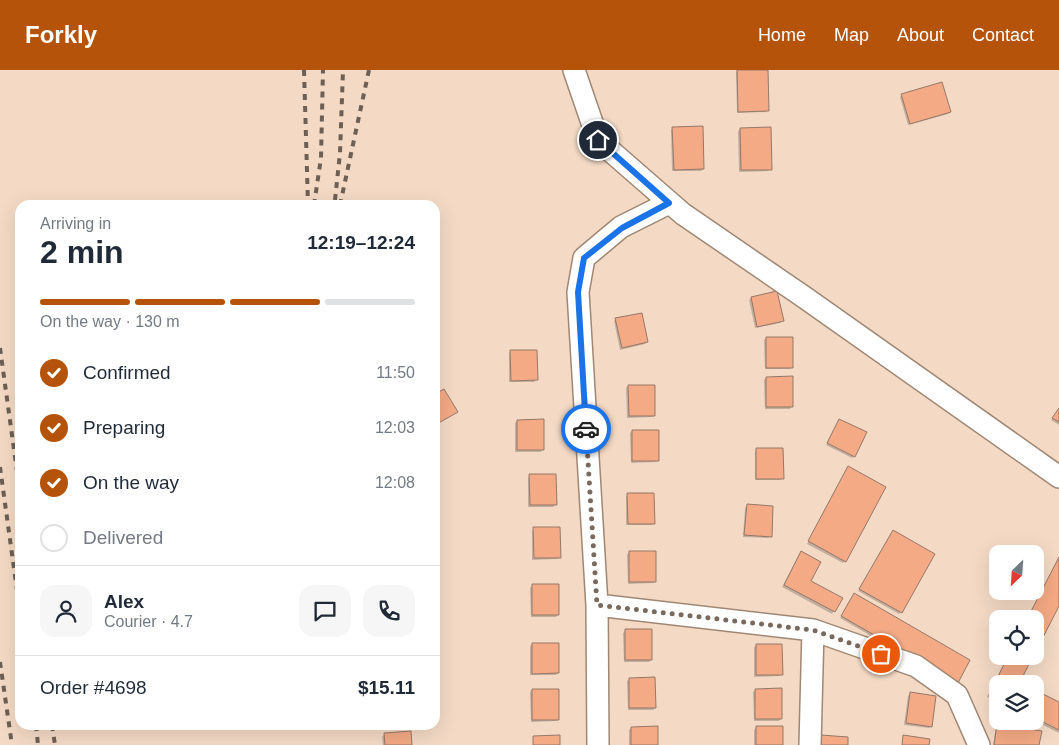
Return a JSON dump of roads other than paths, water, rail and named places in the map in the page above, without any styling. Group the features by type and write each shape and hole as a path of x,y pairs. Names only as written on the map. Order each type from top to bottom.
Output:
{"street":[{"path":"574,70 598,140 669,203 1059,477"},
{"path":"598,745 597,605 578,292 584,258 622,228 669,203"},
{"path":"597,605 813,630 916,666 957,695 979,745"},
{"path":"810,745 813,630"}],"railway":[{"path":"304,70 308,200"},
{"path":"315,200 321,158 323,70"},
{"path":"335,200 340,153 343,70"},
{"path":"341,200 369,70"},
{"path":"0,348 15,457"},
{"path":"0,467 15,576"},
{"path":"0,662 12,745"},
{"path":"36,730 38,745"},
{"path":"53,730 55,745"}]}
